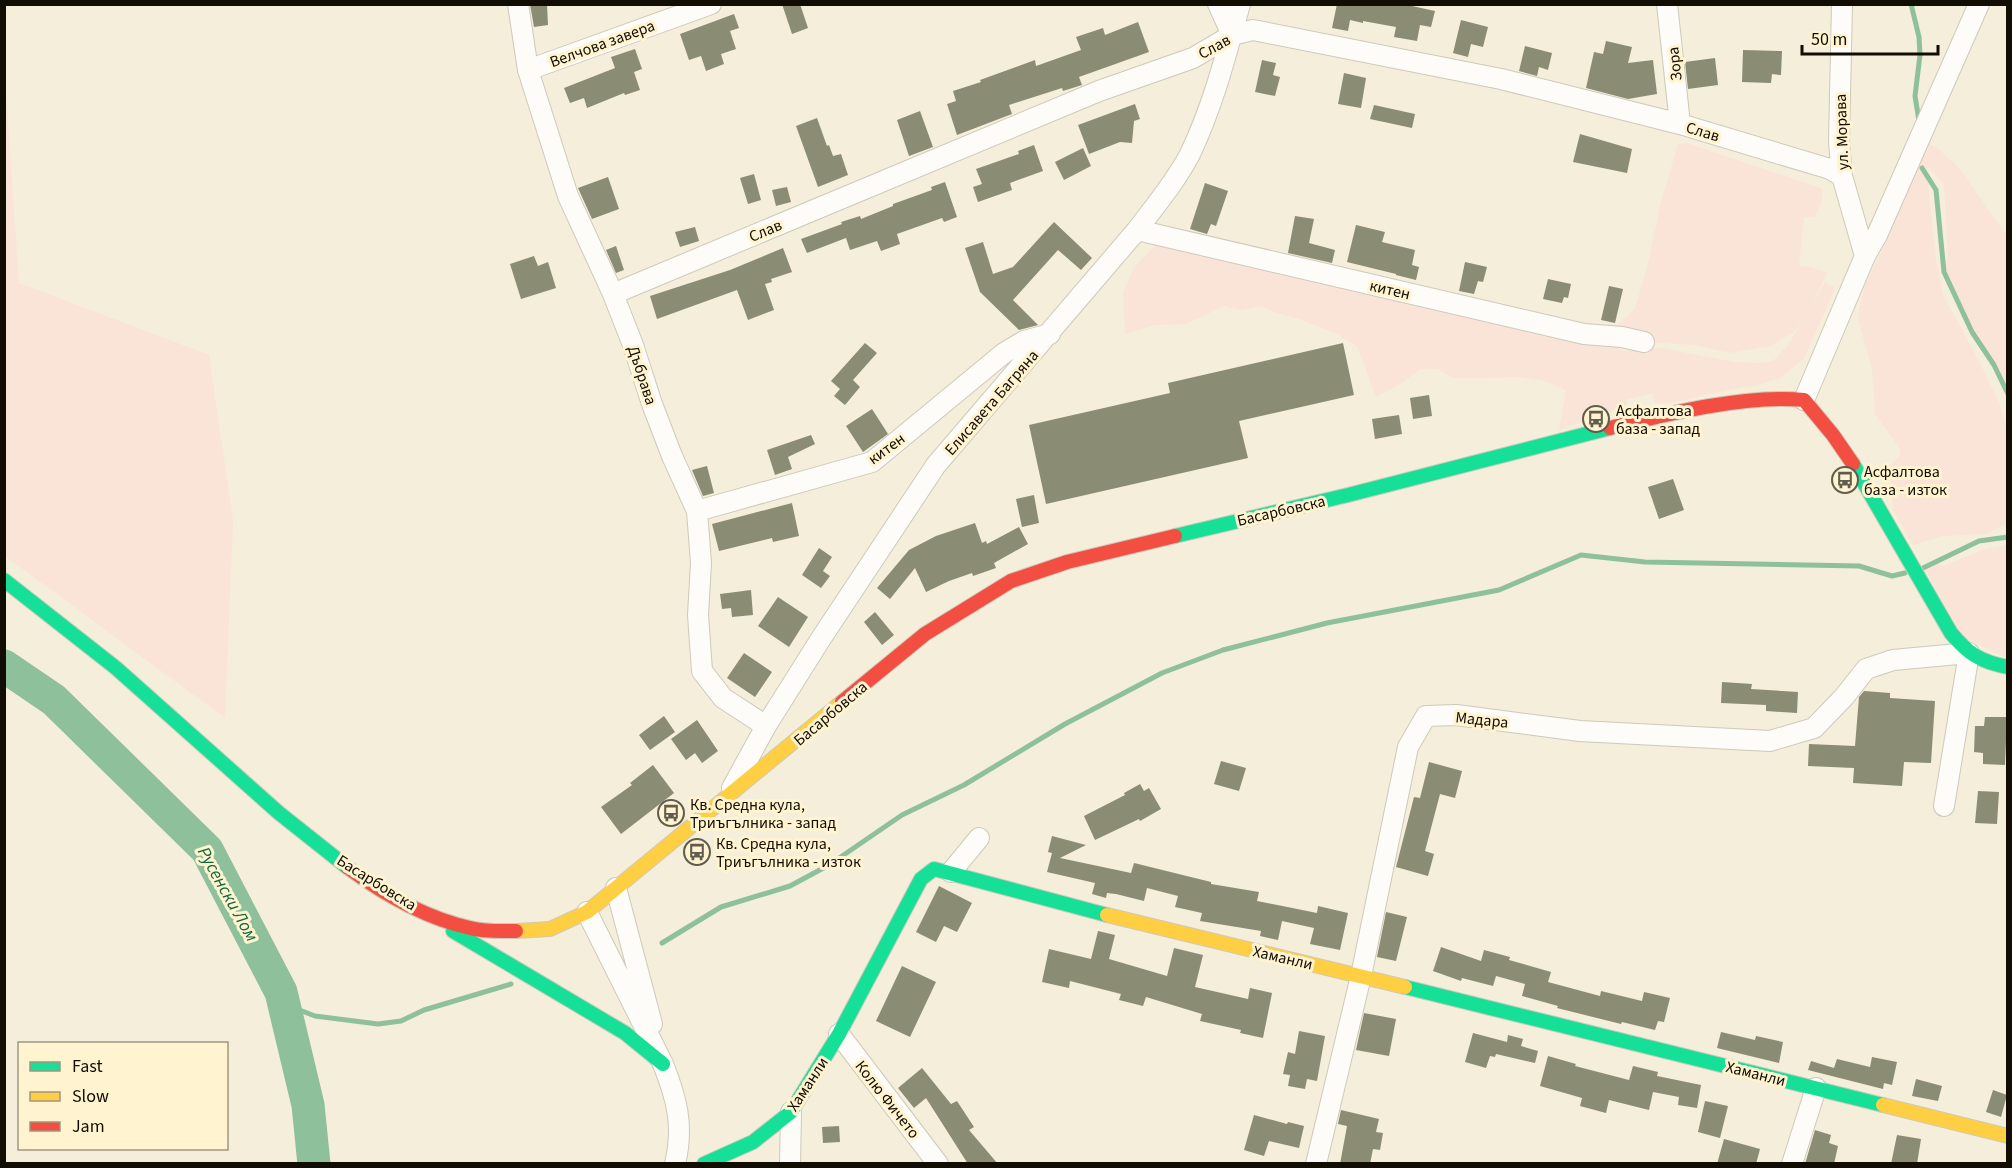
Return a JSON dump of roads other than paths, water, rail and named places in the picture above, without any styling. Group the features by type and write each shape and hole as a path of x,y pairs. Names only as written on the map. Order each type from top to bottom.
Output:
{"street":[{"name":"Дъбрава","path":"518,4 528,70 568,196 613,294 672,456 697,511 701,563 698,615 702,671 723,698 766,726"},
{"name":"Велчова завера","path":"528,70 711,4"},
{"path":"1218,4 1232,35"},
{"name":"Елисавета Багряна","path":"727,797 766,726 820,640 936,465 1137,230 1189,156 1213,100 1240,4"},
{"name":"Зора","path":"1667,4 1680,124"},
{"name":"ул. Морава","path":"1842,4 1839,142 1842,176 1865,256"},
{"path":"1979,4 1890,206 1794,399 1825,422 1880,506 1944,625 1969,654 2007,667"},
{"name":"Слав","path":"613,294 1099,91 1193,58 1232,35 1253,30 1501,80 1680,124 1830,169 1842,176"},
{"name":"китен","path":"1137,230 1584,334 1622,337 1644,342"},
{"name":"китен","path":"697,511 872,462 1013,347 1050,334"},
{"name":"Басарбовска","path":"4,580 42,608 169,714 297,828 356,873 408,904 459,925 498,931 549,929 587,912 925,634 1011,581 1114,550 1348,495 1647,419 1721,405 1794,399"},
{"path":"1944,806 1969,654"},
{"name":"Мадара","path":"1316,1164 1361,976 1408,747 1426,716 1456,715 1580,730 1770,741 1814,728 1844,698 1866,669 1893,660 1969,654"},
{"path":"951,872 979,838"},
{"name":"Хаманли","path":"704,1164 753,1143 791,1112 839,1034 921,879 934,870 951,872 1138,923 2007,1136"},
{"path":"616,888 663,1064 675,1097 680,1127 679,1162"},
{"path":"408,904 625,1033 663,1064"},
{"path":"587,912 663,1064"},
{"name":"Колю Фичето","path":"839,1034 938,1164"},
{"path":"1792,1164 1816,1088"},
{"path":"790,1164 791,1112"}],"waterway":[{"path":"1911,4 1919,37 1920,55 1915,96 1919,121"},
{"path":"1922,168 1936,190 1944,272 1972,332 1994,365 2008,394"},
{"path":"1923,568 1979,541 2008,537"},
{"path":"662,943 721,907 790,886 829,865 902,815 964,785 1065,724 1162,673 1223,650 1327,623 1499,590 1581,555 1645,562 1859,566 1892,576 1905,573"},
{"name":"Русенски Лом","path":"4,666 54,700 207,850 281,992 308,1105 314,1164"},
{"path":"284,1004 315,1016 378,1024 401,1021 424,1010 511,984"}],"place":[{"name":"Асфалтова база - запад","path":"1596,419"},
{"name":"Асфалтова база - изток","path":"1845,480"},
{"name":"Кв. Средна кула, Триъгълника - запад","path":"671,813"},
{"name":"Кв. Средна кула, Триъгълника - изток","path":"697,852"}]}
